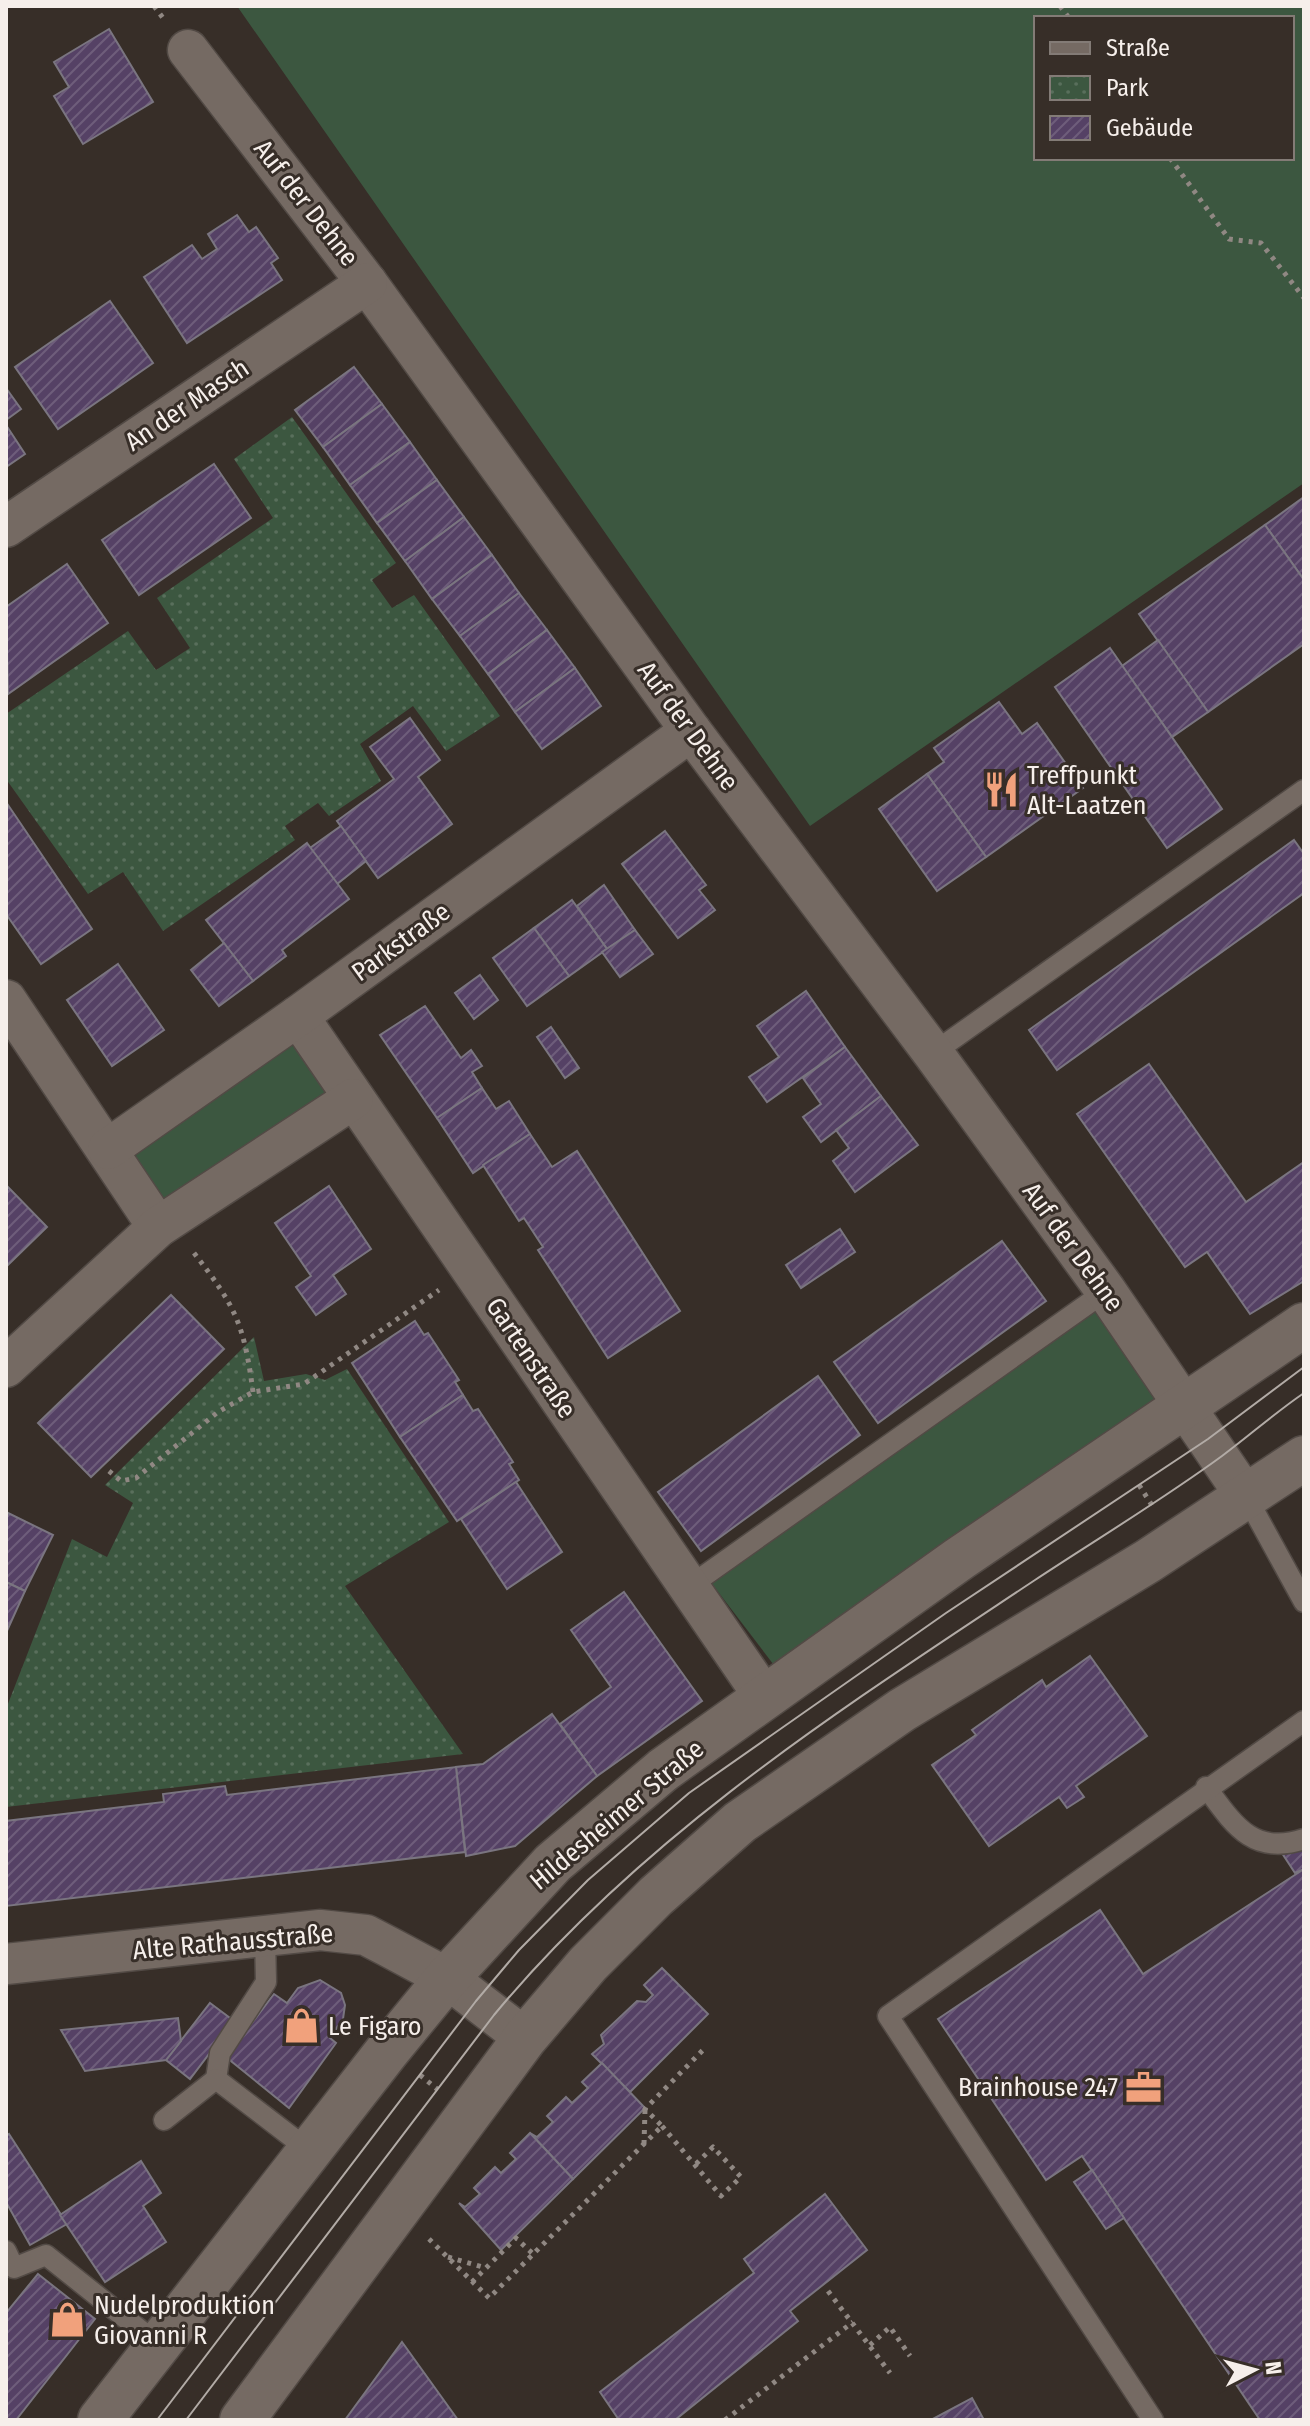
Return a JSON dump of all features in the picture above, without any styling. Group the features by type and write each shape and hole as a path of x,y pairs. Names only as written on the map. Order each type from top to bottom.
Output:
{"main road":[{"name":"Hildesheimer Straße","path":"100,2420 388,2050 447,1978 553,1863 663,1770 1117,1451 1304,1325"},
{"path":"242,2420 525,2038 588,1964 656,1896 740,1822 902,1710 1176,1543 1304,1458"}],"street":[{"name":"Auf der Dehne","path":"188,50 367,283 691,731 933,1053 1185,1404"},
{"name":"An der Masch","path":"6,527 367,283"},
{"name":"Parkstraße","path":"108,1149 298,1016 691,731"},
{"path":"6,1000 162,1224"},
{"name":"Gartenstraße","path":"298,1016 765,1698"},
{"path":"6,1367 65,1309 162,1224 353,1099"},
{"path":"1185,1404 1247,1498"},
{"name":"Alte Rathausstraße","path":"6,1964 320,1930 366,1935 447,1978 525,2038"}],"lane":[{"path":"933,1053 1304,790"},
{"path":"687,1588 1106,1291"},
{"path":"1247,1498 1304,1602"},
{"path":"1153,2420 888,2016 1064,1893 1206,1787 1304,1721"},
{"path":"1206,1787 1241,1830 1264,1844 1282,1846 1304,1839"},
{"path":"164,2120 216,2079 220,2053 266,1982 265,1936"},
{"path":"216,2079 310,2151"},
{"path":"6,2251 14,2268 46,2255 159,2345"}],"path":[{"path":"1171,160 1229,239 1261,243 1304,298"},
{"path":"162,1224 233,1306 246,1337 253,1392"},
{"path":"109,1471 121,1481 136,1478 218,1412 253,1392 304,1384 469,1269"},
{"path":"1117,1451 1176,1543"},
{"path":"388,2050 469,2114"},
{"path":"644,2144 645,2109 703,2050"},
{"path":"645,2109 721,2196 741,2177 713,2147 695,2165"},
{"path":"400,2209 489,2298 662,2126"},
{"path":"472,2282 516,2238 533,2254"},
{"path":"447,2257 486,2268"},
{"path":"828,2291 890,2373"},
{"path":"725,2420 853,2322"},
{"path":"870,2345 890,2327 910,2356"}],"green space":[{"path":"237,6 1304,6 1304,483 810,826"},
{"path":"292,417 396,563 372,580 392,608 414,595 500,716 446,751 413,706 360,744 381,781 329,816 318,803 285,826 295,840 163,931 123,872 88,894 6,779 6,714 128,631 156,670 190,648 157,598 273,518 234,459"},
{"path":"296,1034 336,1094 164,1208 129,1154"},
{"path":"1103,1303 1170,1402 780,1673 709,1580"},
{"path":"254,1337 264,1381 306,1374 325,1380 347,1369 449,1522 345,1586 463,1754 6,1807 6,1709 72,1539 107,1557 133,1503 105,1485"}],"building":[{"path":"109,29 153,102 83,144 54,96 69,87 54,62"},
{"path":"237,215 249,232 256,227 278,258 271,263 282,280 187,343 144,277 192,245 202,259 217,249 208,234"},
{"path":"110,301 153,363 58,429 15,367"},
{"path":"354,367 382,404 323,447 295,410"},
{"path":"6,388 21,409 6,420"},
{"path":"382,404 410,442 350,485 323,447"},
{"path":"6,425 25,454 6,467"},
{"path":"410,442 437,480 377,523 350,485"},
{"path":"214,464 251,518 139,595 102,540"},
{"path":"437,480 464,517 405,561 377,523"},
{"path":"1304,497 1304,580 1265,525"},
{"path":"464,517 492,555 432,599 405,561"},
{"path":"1265,525 1304,580 1304,644 1208,712 1139,614"},
{"path":"492,555 519,593 460,636 432,599"},
{"path":"67,564 108,623 8,694 6,607"},
{"path":"519,593 547,630 488,674 460,636"},
{"path":"547,630 575,668 515,712 488,674"},
{"path":"1158,640 1208,712 1172,737 1122,666"},
{"path":"1110,648 1222,809 1167,848 1055,687"},
{"path":"575,668 601,706 542,749 515,712"},
{"path":"999,702 1022,734 1037,723 1083,788 986,857 927,774 944,762 934,748"},
{"path":"410,718 440,760 418,777 452,824 378,878 337,821 394,779 370,747"},
{"path":"927,774 986,857 937,891 879,809"},
{"path":"6,802 92,929 41,964 6,914"},
{"path":"341,826 366,861 337,884 310,848"},
{"path":"665,831 706,885 699,890 715,910 678,938 622,864"},
{"path":"1294,840 1304,854 1304,893 1057,1070 1029,1030"},
{"path":"307,843 349,899 282,950 286,956 253,981 206,920"},
{"path":"604,885 635,930 607,949 577,906"},
{"path":"572,900 607,949 569,976 534,928"},
{"path":"534,928 569,976 527,1006 493,958"},
{"path":"635,930 653,954 620,977 602,952"},
{"path":"224,943 253,981 219,1006 191,970"},
{"path":"118,964 164,1030 112,1066 67,1000"},
{"path":"480,975 498,1000 474,1019 455,993"},
{"path":"806,991 845,1047 767,1102 749,1077 779,1057 757,1026"},
{"path":"425,1006 461,1058 471,1050 482,1066 472,1072 482,1088 437,1118 380,1035"},
{"path":"551,1027 579,1068 565,1078 537,1037"},
{"path":"845,1047 881,1096 821,1142 803,1117 821,1104 803,1078"},
{"path":"1149,1064 1246,1202 1304,1162 1304,1281 1250,1314 1207,1252 1185,1267 1077,1114"},
{"path":"482,1088 496,1109 509,1101 530,1134 473,1173 437,1118"},
{"path":"881,1096 918,1145 855,1192 833,1161 849,1148 836,1130"},
{"path":"530,1134 552,1167 577,1151 680,1311 608,1358 538,1250 543,1247 524,1218 519,1221 483,1165"},
{"path":"6,1185 47,1227 6,1267"},
{"path":"329,1186 371,1249 333,1275 346,1294 316,1315 296,1287 311,1276 275,1223"},
{"path":"840,1229 855,1252 801,1288 786,1265"},
{"path":"1002,1241 1046,1301 878,1423 834,1362"},
{"path":"171,1295 224,1349 91,1477 38,1423"},
{"path":"415,1321 424,1335 428,1333 459,1380 455,1382 463,1395 400,1437 352,1363"},
{"path":"818,1376 860,1435 701,1551 658,1492"},
{"path":"463,1395 473,1411 478,1409 513,1462 509,1464 519,1480 457,1521 400,1437"},
{"path":"516,1482 562,1552 507,1589 461,1519"},
{"path":"6,1512 53,1535 25,1591 6,1582"},
{"path":"6,1582 25,1591 6,1633"},
{"path":"624,1592 702,1701 597,1776 560,1724 611,1687 571,1630"},
{"path":"1090,1656 1147,1736 1076,1786 1084,1797 1067,1808 1059,1797 989,1846 932,1765 976,1735 972,1730 1042,1680 1046,1687"},
{"path":"552,1714 597,1776 515,1846 466,1856 456,1767 483,1764"},
{"path":"456,1767 465,1852 6,1906 6,1821 164,1802 163,1794 225,1786 227,1795"},
{"path":"1304,1836 1304,1869 1295,1873 1280,1850"},
{"name":"Brainhouse 247","path":"1304,1869 1304,2420 1260,2420 1082,2156 1046,2180 938,2019 1100,1910 1143,1974"},
{"path":"662,1968 708,2014 630,2092 592,2054 604,2044 601,2035 637,2001 646,2002 653,1995 644,1985"},
{"path":"320,1980 341,1993 345,2005 343,2019 330,2038 336,2043 289,2108 226,2057 274,1994 287,2003 298,1988"},
{"path":"210,2003 234,2021 190,2079 166,2060"},
{"path":"178,2018 181,2041 166,2060 85,2071 61,2030"},
{"path":"602,2063 645,2108 573,2179 530,2133 537,2137 553,2122 547,2116 566,2097 572,2103 588,2088 582,2082"},
{"path":"530,2133 573,2179 501,2250 459,2203 465,2207 480,2194 474,2188 495,2167 501,2173 516,2159 510,2153"},
{"path":"9,2134 67,2224 30,2245 6,2202 6,2136"},
{"path":"141,2161 161,2193 143,2206 166,2242 105,2282 60,2215"},
{"path":"1092,2170 1124,2218 1106,2229 1074,2182"},
{"path":"825,2194 867,2250 790,2311 798,2321 675,2420 619,2420 600,2392 754,2273 744,2259"},
{"path":"38,2274 95,2319 16,2420 6,2420 6,2313"},
{"path":"402,2342 458,2420 345,2420"},
{"path":"972,2398 984,2420 931,2420"}],"tram line":[{"path":"157,2420 476,2001 519,1950 588,1880 689,1793 946,1613 1208,1439 1304,1367"},
{"path":"186,2420 494,2015 552,1950 615,1889 680,1832 818,1727 1176,1488 1304,1393"}],"place":[{"name":"Treffpunkt Alt-Laatzen","path":"1001,790"},
{"name":"Le Figaro","path":"302,2026"},
{"name":"Brainhouse 247","path":"1144,2087"},
{"name":"Nudelproduktion Giovanni R","path":"68,2320"}]}
